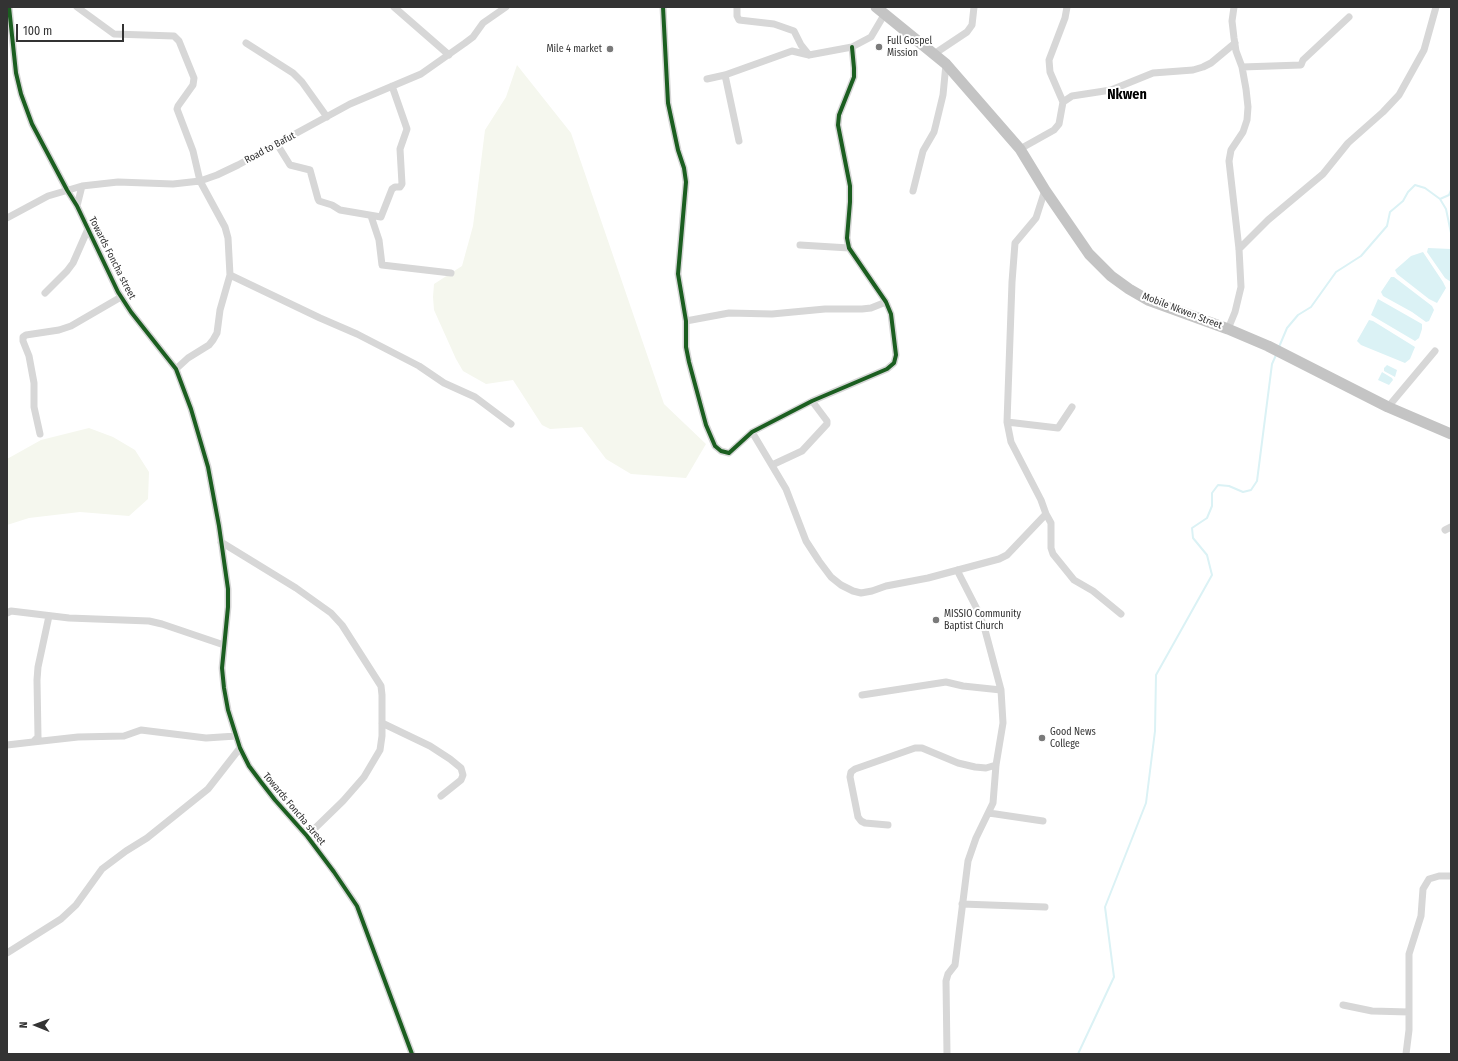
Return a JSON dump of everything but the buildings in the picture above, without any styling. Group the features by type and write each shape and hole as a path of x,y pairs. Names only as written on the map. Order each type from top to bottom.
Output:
{"highway":[{"name":"Mobile Nkwen Street","path":"876,7 946,64 1020,149 1045,190 1089,254 1111,276 1148,300 1228,329 1268,346 1388,408 1451,434"}],"street":[{"name":"Towards Foncha street","path":"9,7 10,46 26,110 67,190 77,206 121,297 142,327 176,369 191,409 208,467 228,589 228,623 222,668 224,688 240,748 249,766 270,794 307,836 357,906 412,1054"},
{"path":"77,7 114,34 174,36 179,41 194,78 193,85 177,109 193,151 200,181 225,227 228,238 230,275 220,310 217,333 213,340 209,345 188,358 176,369"},
{"path":"394,7 449,55"},
{"name":"Road to Bafut","path":"7,218 48,196 82,186 118,182 173,184 200,181 217,175 350,104 421,74 473,37 486,21 506,7"},
{"path":"663,7 668,103 686,182 678,274 686,321 686,347 706,425 715,446 721,451 729,453 752,432 812,401 887,370 894,363 896,355 896,342 891,314 886,302 849,248 847,238 850,186 838,125 839,115 854,77 852,47"},
{"path":"737,7 737,16 739,20 774,24 794,31 809,55"},
{"path":"934,54 967,32 972,25 974,7"},
{"path":"1020,149 1054,130 1059,124 1063,102 1048,66 1068,7"},
{"path":"1228,329 1235,312 1241,287 1239,249 1228,161 1232,150 1243,132 1247,120 1246,89 1242,67 1235,43 1232,21 1234,7"},
{"path":"1239,249 1268,220 1323,174 1348,143 1383,112 1399,95 1424,50 1436,7"},
{"path":"707,79 725,75 792,51 809,55 852,47 871,37 884,15"},
{"path":"1242,67 1301,65 1303,60 1349,17"},
{"path":"246,43 293,73 302,82 326,117"},
{"path":"1063,102 1072,96 1111,90 1152,74 1193,70 1203,67 1211,63 1235,43"},
{"path":"913,191 923,151 934,132 943,95 946,64"},
{"path":"725,75 740,141"},
{"path":"277,144 290,165 310,170 318,199 320,201 332,205 340,210 381,217 392,189 395,187 400,187 402,184 400,149 407,128 392,86"},
{"path":"77,206 82,186"},
{"path":"1045,190 1036,218 1015,243 1012,275 1007,422 1011,442 1041,500 1051,523 1051,548 1053,554 1074,580 1093,591 1121,614"},
{"path":"371,216 379,240 382,265 451,273"},
{"path":"45,293 67,271 73,262 88,230"},
{"path":"800,245 849,248"},
{"path":"230,275 357,334 419,366 444,383 475,397 511,424"},
{"path":"40,434 34,406 34,383 29,356 23,338 26,335 59,330 71,326 121,297"},
{"path":"686,321 729,312 772,314 826,309 862,309 871,308 886,302"},
{"path":"1388,408 1435,350"},
{"path":"772,464 802,451 827,424 827,421 812,401"},
{"path":"1007,422 1058,428 1072,407"},
{"path":"752,432 786,489 799,526 819,562 831,577 841,585 853,591 861,593 872,591 886,586 928,578 999,559 1007,555 1046,514"},
{"path":"221,542 296,588 331,613 342,625 381,686 382,723 380,750 364,777 343,801 307,836"},
{"path":"947,1054 946,981 948,974 955,965 962,904 970,854 989,813 995,794 996,765 1003,724 1001,690 994,657 982,619 958,570"},
{"path":"7,613 11,611 49,616 149,621 224,645"},
{"path":"33,742 38,737 38,666 49,616"},
{"path":"862,695 946,682 963,686 1001,690"},
{"path":"382,723 430,746 461,768 463,775 461,780 441,796"},
{"path":"7,745 78,737 124,736 141,730 206,738 236,736"},
{"path":"7,953 61,919 76,905 102,869 126,851 147,838 208,789 240,748"},
{"path":"888,824 865,823 860,821 850,777 851,772 855,769 915,748 922,748 958,763 975,767 986,768 996,765"},
{"path":"989,813 1043,821"},
{"path":"1406,1054 1409,1030 1409,954 1421,916 1423,889 1429,879 1439,876 1451,876"},
{"path":"962,904 1045,907"},
{"path":"1343,1006 1372,1011 1409,1012"}],"shaded area":[{"path":"517,65 571,133 664,404 706,444 686,478 631,474 606,459 582,427 550,429 542,425 513,380 486,384 463,371 434,310 434,284 462,266 473,226 485,130 506,97"},
{"path":"1428,248 1451,249 1451,282 1445,278 1427,252"},
{"path":"1423,252 1446,288 1437,303 1429,299 1397,274 1395,270 1411,256"},
{"path":"1391,277 1394,277 1432,306 1434,310 1429,321 1426,322 1412,312 1383,296 1381,292"},
{"path":"1378,299 1422,324 1419,338 1415,341 1371,315"},
{"path":"1369,320 1415,347 1410,359 1405,363 1361,345 1357,341"},
{"path":"1387,365 1397,370 1395,377 1384,371 1384,368"},
{"path":"1382,372 1392,378 1393,380 1389,385 1378,380"},
{"path":"89,428 113,437 135,450 149,472 148,499 129,516 80,512 29,518 7,525 7,459 41,440"}],"waterway":[{"path":"1279,347 1287,328 1298,315 1311,307 1336,272 1361,256 1387,226 1390,212 1403,201 1408,192 1415,185 1425,188 1440,199 1449,195 1451,190"},
{"path":"1440,199 1446,209 1451,233"},
{"path":"1078,1054 1114,977 1105,907 1146,803 1155,731 1156,675 1212,575 1207,555 1193,538 1192,528 1207,518 1212,506 1212,493 1218,485 1229,486 1243,492 1251,490 1257,481 1272,364 1276,355"}],"cycle path":[{"path":"9,7 16,73 21,94 32,124 77,206 118,292 131,312 176,369 191,409 208,467 219,526 228,589 228,607 222,668 228,710 240,748 249,766 275,800 307,836 357,906 412,1054"},
{"path":"663,7 668,103 686,182 678,274 686,321 686,347 706,425 715,446 721,451 729,453 752,432 812,401 887,369 894,363 896,355 891,314 886,302 849,248 847,238 850,186 838,125 839,115 854,77 852,47"}],"place":[{"name":"Full Gospel Mission","path":"879,47"},
{"name":"Mile 4 market","path":"610,49"},
{"name":"MISSIO Community Baptist Church","path":"936,620"},
{"name":"Good News College","path":"1042,738"}],"district":[{"name":"Nkwen","path":"1127,95"}]}
